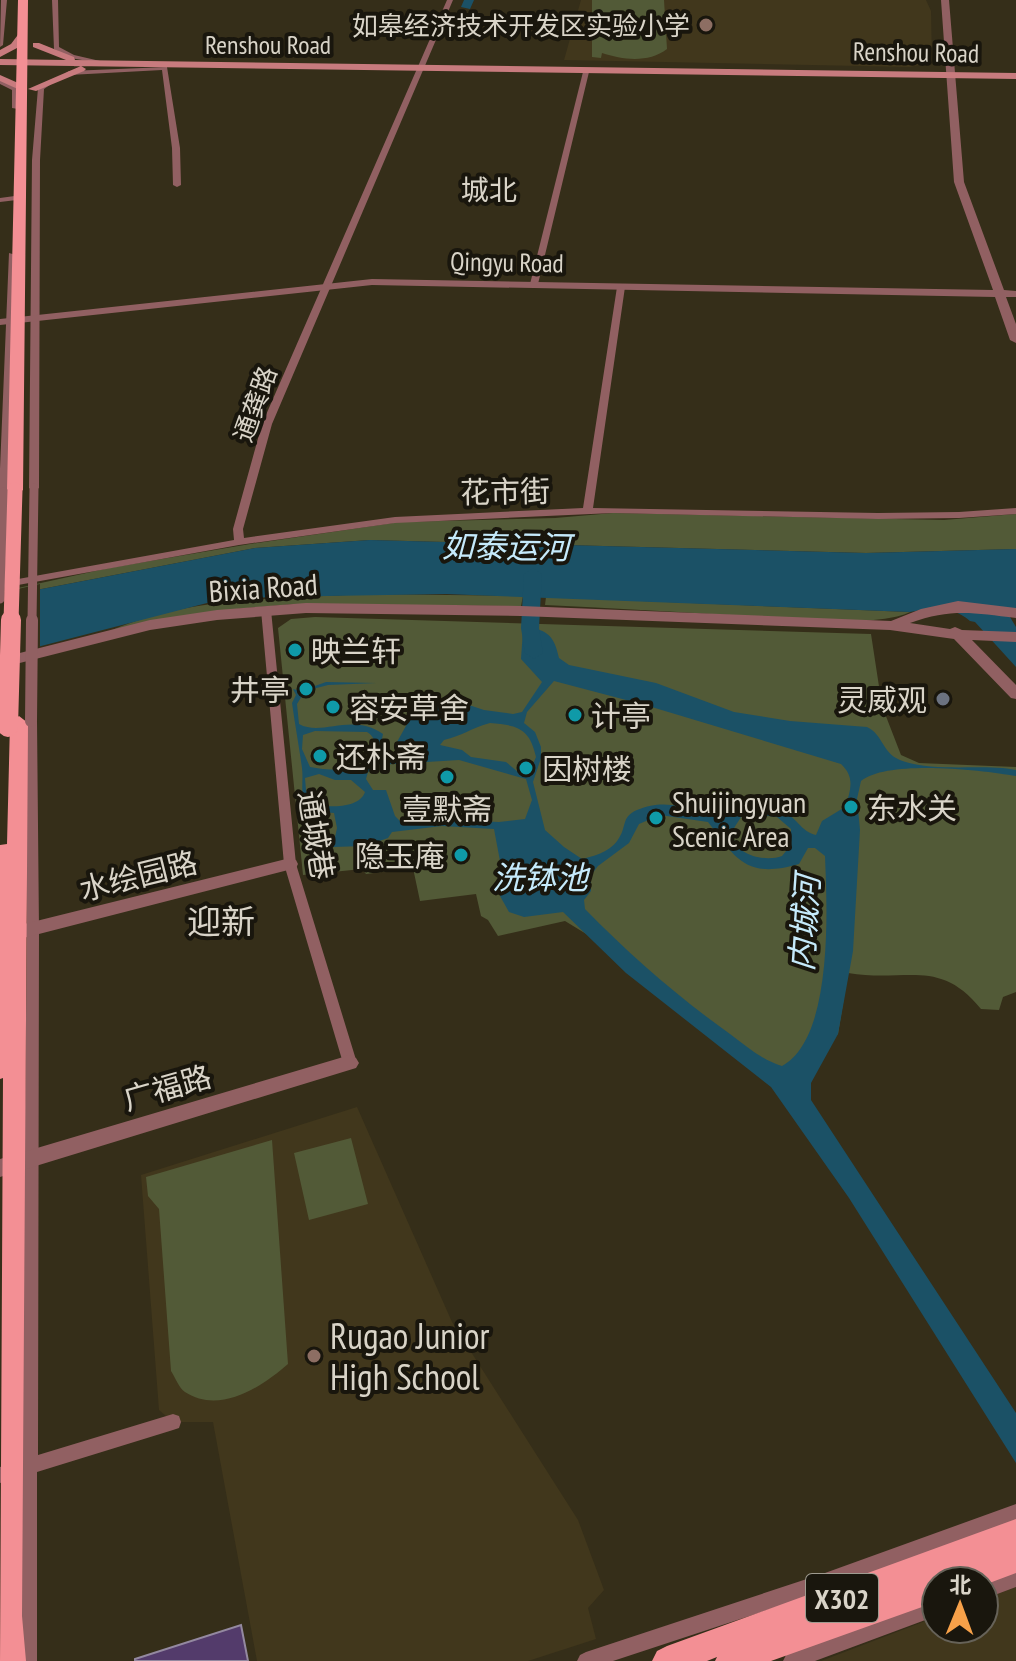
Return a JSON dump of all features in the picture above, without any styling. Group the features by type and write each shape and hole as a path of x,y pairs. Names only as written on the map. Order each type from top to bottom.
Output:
{"main road":[{"path":"18,320 29,65 23,34 23,0"},
{"path":"0,54 14,46 23,34"},
{"path":"29,65 37,41 91,66"},
{"name":"Renshou Road","path":"0,64 1016,78"},
{"path":"0,80 28,88 74,69 91,66"},
{"name":"Renshou Road","path":"421,68 952,77"},
{"path":"11,1661 8,1616 13,1471 14,934 20,724 16,440 18,198 28,88"},
{"path":"0,1069 14,934"},
{"name":"X302","path":"714,1648 1016,1533"},
{"name":"X302","path":"667,1661 920,1592"}],"street":[{"path":"0,45 4,0"},
{"path":"55,0 54,42 63,53 96,62 166,67"},
{"name":"通龚路","path":"239,542 238,529 267,424 450,0"},
{"path":"945,0 959,182 1016,340"},
{"path":"166,67 176,148 177,185"},
{"path":"18,320 41,88 78,71 166,67"},
{"path":"534,284 586,72"},
{"path":"0,80 15,89 17,96 18,198 0,200"},
{"name":"Qingyu Road","path":"18,320 385,281 1016,294"},
{"path":"587,512 621,287"},
{"path":"0,599 19,489"},
{"name":"花市街","path":"0,586 239,542 395,520 613,510 892,516 1016,511"},
{"path":"890,625 958,606 1016,613"},
{"name":"Bixia Road","path":"7,662 150,625 266,610 350,607 543,611 890,625"},
{"path":"939,609 958,635 1016,694"},
{"name":"通城巷","path":"266,610 290,864 350,1063"},
{"path":"890,625 958,635 1016,637"},
{"name":"水绘园路","path":"14,934 290,864"},
{"name":"广福路","path":"15,1162 350,1063"},
{"path":"28,1661 13,1471 173,1422"},
{"path":"586,1661 714,1648 1016,1512"},
{"path":"792,1661 920,1613"}],"shaded area":[{"name":"如皋经济技术开发区实验小学","path":"581,0 926,0 931,11 932,62 910,67 564,60"},
{"name":"Rugao Junior High School","path":"357,1107 452,1322 578,1520 604,1590 588,1608 596,1639 528,1661 257,1661 213,1422 173,1422 159,1410 141,1175"},
{"path":"1016,1587 1016,1661 821,1661 920,1623 920,1645 1000,1645 1000,1593"}],"green space":[{"path":"592,0 664,0 667,49 644,58 627,59 602,53 601,58 592,57"},
{"path":"613,513 944,520 1016,514 1016,549 866,553 370,540 255,548 0,597 0,592 109,568 400,522 555,518"},
{"path":"366,594 523,596 521,606 294,604 237,609 112,630 143,619 205,605"},
{"path":"546,597 910,612 873,620 822,621 545,605"},
{"name":"Shuijingyuan Scenic Area","path":"315,617 871,634 882,706 901,755 919,763 1016,767 1016,992 1003,997 999,1010 981,1009 966,993 936,977 848,973 838,1034 775,1080 601,943 565,921 498,936 488,920 481,916 476,894 420,901 413,868 366,874 362,869 303,875 278,628 291,619"},
{"path":"351,1138 368,1204 309,1220 294,1153"},
{"path":"272,1140 288,1364 254,1389 240,1395 212,1400 198,1398 183,1390 171,1371 159,1209 148,1196 146,1177"}],"water":[{"name":"如泰运河","path":"370,540 866,553 1016,549 1016,615 1010,617 1016,627 1016,667 975,622 942,609 910,612 446,594 268,597 207,603 18,652 0,597 255,548"},
{"name":"洗钵池","path":"537,629 547,634 559,658 569,665 656,683 734,712 790,721 867,727 891,755 908,763 1016,770 1016,776 959,769 913,768 874,774 861,781 857,799 860,830 853,951 838,1034 811,1083 811,1100 1016,1413 1016,1463 849,1198 771,1087 626,973 563,912 524,917 509,912 500,896 503,877 494,829 442,826 392,832 388,838 365,846 333,847 337,828 334,813 311,811 307,806 303,795 292,703 296,695 293,689 301,691 326,682 376,683 328,685 305,691 297,704 299,724 317,728 360,725 371,728 383,734 379,753 382,758 396,759 405,752 397,742 421,699 513,714 522,712 542,682 521,659 523,630","holes":["554,681 841,764 850,779 850,789 845,807 822,821 816,835 806,831 787,813 774,809 716,813 661,804 632,813 626,819 616,843 608,850 582,859 545,830 533,782 541,758 541,747 535,732 524,723 527,712","490,723 508,725 526,734 536,757 529,773 518,772 506,762 471,757 462,750 440,745","315,731 367,732 373,737 376,748 374,760 367,764 334,770 310,767 302,749 303,735","459,760 526,779 532,800 525,819 499,822 413,818 400,821 395,816 386,790 373,790 366,779 368,772 378,765","319,774 335,780 351,780 365,792 362,798 350,804 327,806 313,805 306,790 305,778","752,814 777,817 791,829 791,845 782,856 775,858 752,856 735,842 734,828 741,817","660,815 708,822 736,856 755,867 781,868 799,864 808,848 815,848 825,856 826,937 819,1000 811,1028 799,1051 782,1066 754,1052 692,1005 637,959 585,909 584,900 591,891 591,875 629,843 639,824"]}],"pier":[{"path":"40,584 40,651 0,658 0,593"}],"building":[{"path":"241,1625 248,1661 135,1661 135,1659"}],"waterway":[{"path":"466,7 469,0"},
{"name":"内城河","path":"533,574 530,628 534,653"}],"place":[{"name":"如皋经济技术开发区实验小学","path":"706,25"},
{"name":"映兰轩","path":"295,650"},
{"name":"井亭","path":"306,689"},
{"name":"灵威观","path":"943,699"},
{"name":"容安草舍","path":"333,707"},
{"name":"计亭","path":"575,715"},
{"name":"还朴斋","path":"320,756"},
{"name":"因树楼","path":"526,768"},
{"name":"壹默斋","path":"447,777"},
{"name":"东水关","path":"851,807"},
{"name":"Shuijingyuan Scenic Area","path":"656,818"},
{"name":"隐玉庵","path":"461,855"},
{"name":"Rugao Junior High School","path":"314,1356"}],"district":[{"name":"城北","path":"489,189"},
{"name":"迎新","path":"221,921"}]}
